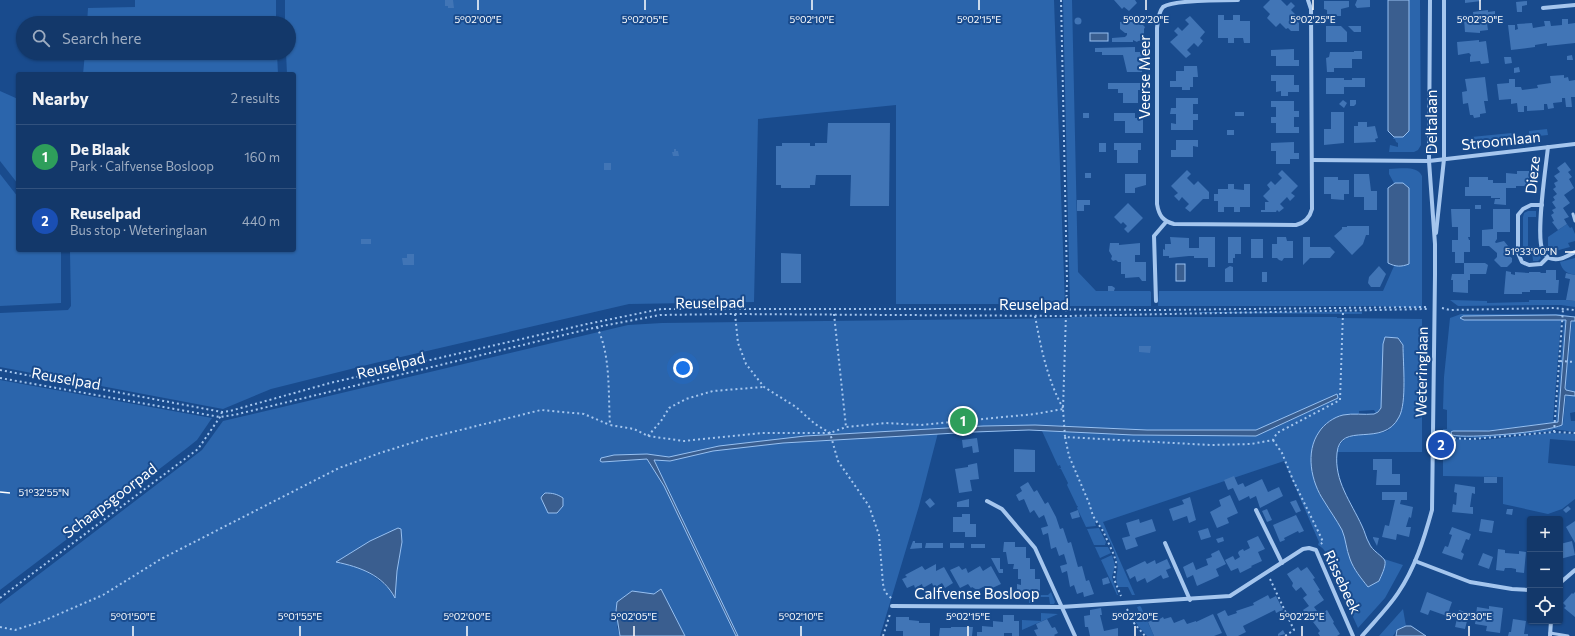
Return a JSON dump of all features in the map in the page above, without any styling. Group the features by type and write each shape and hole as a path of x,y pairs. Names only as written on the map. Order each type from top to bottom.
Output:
{"street":[{"name":"Veerse Meer","path":"1166,222 1159,214 1157,204 1157,28 1159,15 1166,5 1177,1 1238,0"},
{"path":"1156,301 1154,236 1166,222 1174,224 1238,225 1300,224 1307,219 1312,209 1311,9 1308,0"},
{"name":"Deltalaan","path":"1429,161 1430,0"},
{"name":"Deltalaan","path":"1435,244 1444,159 1444,0"},
{"path":"1543,8 1575,5"},
{"name":"Stroomlaan","path":"1429,161 1575,144"},
{"name":"Dieze","path":"1548,147 1542,205 1540,241 1542,251 1548,257 1555,259 1564,258 1575,252"},
{"path":"1312,160 1429,161"},
{"name":"Weteringlaan","path":"1362,636 1398,593 1415,561 1424,539 1432,510 1435,244 1429,161"},
{"name":"Dieze","path":"1542,205 1531,205 1523,209 1518,215 1518,253 1522,262 1529,265 1542,264 1548,257"},
{"name":"Calfvense Bosloop","path":"987,501 1002,509 1035,548 1061,607 1076,636"},
{"path":"1256,510 1282,563"},
{"path":"1165,543 1190,600"},
{"name":"Rissebeek","path":"1061,607 1190,600 1230,596 1303,549 1309,548 1316,550 1354,636"},
{"path":"1415,561 1470,582 1512,589 1527,590"},
{"path":"1563,580 1575,570"},
{"name":"Calfvense Bosloop","path":"892,606 1061,607"},
{"path":"1550,635 1551,624"}],"lane":[{"path":"1572,214 1575,221"},
{"path":"1550,635 1568,636"}],"path":[{"path":"1061,0 1067,310 1064,409 1065,437 1069,456 1093,516 1103,531 1114,556 1116,562 1114,579 1134,623 1145,636"},
{"name":"Reuselpad","path":"0,378 220,417 249,412 621,321 660,315 834,314 1067,316 1425,310 1435,307"},
{"name":"Reuselpad","path":"0,370 222,412 338,382 587,324 661,309 1067,310 1435,307 1450,310 1563,308 1575,310"},
{"path":"1554,430 1563,308"},
{"path":"1065,437 1210,445 1251,444 1272,440 1277,433 1340,400 1343,312"},
{"path":"735,314 738,343 746,364 764,387 796,407 815,424 830,433 838,461 869,506 879,535 885,592 894,601 883,636"},
{"path":"834,314 846,427"},
{"path":"1035,316 1046,367 1055,393 1064,409"},
{"path":"597,327 603,339 606,355 610,425"},
{"path":"1560,361 1575,362"},
{"path":"648,436 661,421 669,408 686,399 713,391 764,387"},
{"path":"0,627 15,630 43,621 103,595 162,559 339,468 424,439 541,410 584,414 610,425 634,430 648,436 684,441 762,433 830,433 846,427 886,423 921,425 1035,414 1064,409"},
{"name":"Schaapsgoorpad","path":"0,598 198,449 222,412"},
{"path":"1432,438 1487,439 1554,430 1575,433"},
{"path":"1272,440 1282,453 1320,533 1323,542 1316,550"},
{"path":"1268,572 1294,630 1285,636"}],"shaded area":[{"path":"135,0 276,0 276,16 87,16 88,8 135,7"},
{"path":"285,0 1054,0 1065,304 896,304 896,105 758,119 754,302 629,304 375,363 271,389 223,409 0,367 0,313 68,310 71,306 70,252 296,252 296,72 287,72 286,60 296,60 296,16 285,16"},
{"path":"1063,0 1072,0 1078,272 1096,291 1150,291 1151,306 1070,306"},
{"path":"1388,0 1409,0 1409,131 1403,137 1394,137 1388,131"},
{"path":"1409,0 1420,0 1421,145 1418,150 1414,152 1389,152 1390,145 1398,147 1398,143 1395,139 1393,139 1394,137 1402,137 1409,131"},
{"path":"1090,33 1108,33 1108,41 1090,41"},
{"path":"84,60 277,60 278,72 83,72"},
{"path":"0,91 16,98 16,181 0,161"},
{"path":"1547,129 1548,135 1529,137 1529,131"},
{"path":"1512,133 1513,139 1472,142 1471,137"},
{"path":"1389,169 1412,169 1416,170 1422,176 1422,308 1375,306 1158,306 1159,291 1383,291 1394,266 1402,266 1402,183 1394,183 1389,174"},
{"path":"0,174 16,194 16,252 61,252 61,303 0,306"},
{"path":"1395,183 1403,183 1409,188 1409,264 1401,266 1388,263 1388,188"},
{"path":"1528,211 1536,211 1536,217 1528,217 1528,246 1536,247 1541,258 1538,261 1533,261 1532,251 1523,251 1523,217 1524,213"},
{"path":"1567,224 1570,228 1572,227 1575,234 1575,241 1568,243 1570,247 1555,251 1551,250 1548,246 1548,237"},
{"path":"1575,258 1575,275 1565,271 1560,262"},
{"path":"1176,264 1185,264 1185,281 1176,281"},
{"path":"1450,300 1487,301 1487,303 1529,302 1529,300 1566,300 1575,301 1575,307 1561,305 1458,306"},
{"path":"1362,312 1362,314 1199,313"},
{"path":"1461,314 1561,314 1575,317 1562,315 1566,320 1558,422 1453,435 1487,436 1557,427 1563,423 1566,394 1575,396 1575,412 1570,413 1571,421 1575,421 1575,432 1553,429 1552,431 1482,438 1443,436 1443,429 1447,429 1447,410 1443,409 1444,377 1450,318","holes":["1561,321 1564,322 1556,421 1553,420"]},
{"path":"1556,315 1575,317 1575,321 1571,321 1565,388 1566,390 1575,392 1575,396 1565,395 1562,425 1554,428 1507,434 1473,436 1452,435 1451,432 1453,431 1489,431 1558,422 1566,320 1464,320 1460,318 1463,316"},
{"path":"1337,317 1422,319 1422,452 1337,452 1340,444 1351,436 1382,433 1389,430 1403,345 1398,338 1385,337 1381,408 1376,413 1374,410 1359,411 1359,415 1343,417 1330,422 1320,430 1314,441 1312,466 1315,481 1326,505 1342,530 1349,556 1358,573 1368,586 1379,581 1384,567 1384,559 1403,565 1385,598 1358,628 1327,560 1325,551 1318,545 1319,542 1284,461 1103,522 1135,595 1132,595 1128,587 1118,587 1116,580 1117,566 1115,552 1101,526 1098,522 1095,523 1096,526 1086,527 1077,508 1078,506 1067,485 1068,483 1061,469 1059,469 1061,468 1060,465 1058,466 1042,431 1044,431 1043,428 939,429 919,506 880,636 685,636 661,589 654,595 632,591 617,627 620,636 0,636 0,604 202,450 223,421 628,325 662,323 1070,318","holes":["1337,396 1338,398 1270,430","402,542 397,571 395,597 382,583 356,566"]},
{"path":"1572,320 1575,321 1575,392 1566,390 1565,388"},
{"path":"1385,337 1398,338 1403,345 1404,393 1399,417 1392,426 1383,431 1346,438 1340,443 1337,453 1338,473 1344,491 1362,526 1370,546 1385,561 1384,569 1379,581 1368,587 1354,567 1342,530 1319,493 1313,476 1311,458 1312,449 1319,432 1330,421 1343,415 1374,414 1381,408 1383,344"},
{"path":"0,380 212,418 197,440 0,590"},
{"path":"1337,394 1338,398 1256,436 1133,435 1029,430 974,432 783,443 713,451 670,461 654,460 738,636 736,636 664,486 647,459 600,461 601,458 614,455 647,454 669,457 719,446 805,436 983,426 1035,425 1147,430 1256,430"},
{"path":"1551,433 1575,434 1575,441 1550,439 1548,463 1575,466 1575,499 1562,509 1548,514 1503,504 1503,477 1443,476 1443,449 1446,449 1446,441 1443,439 1483,440"},
{"path":"545,493 555,494 563,498 563,506 557,513 548,513 541,498"},
{"path":"398,528 401,529 402,542 397,571 395,598 384,583 370,573 354,566 336,562 370,541"},
{"path":"1099,528 1106,542 1105,545 1094,545 1087,529"},
{"path":"1095,547 1108,547 1111,553 1100,558"},
{"path":"1112,555 1115,565 1112,577 1118,595 1101,560"},
{"path":"661,589 685,636 620,636 616,611 617,602 632,591 654,594"},
{"path":"1051,592 1055,602 1054,604 1050,604 1049,597 1033,597 1033,603 1029,603 1029,598 1032,595 1048,595"},
{"path":"1140,606 1154,636 1147,636 1131,615 1140,614 1137,607"},
{"path":"1403,609 1406,626 1397,630 1393,636 1379,636"},
{"path":"1041,613 1058,614 1022,630 1022,620 1041,621"},
{"path":"1406,626 1411,626 1426,636 1396,636 1397,630"}],"building":[{"path":"445,0 453,0 454,8 448,8 448,6 445,6"},
{"path":"1114,0 1135,0 1137,3 1129,11 1124,7 1122,9"},
{"path":"1270,0 1281,0 1287,6 1291,2 1295,6 1291,10 1298,17 1296,20 1299,23 1299,31 1291,31 1288,28 1286,29 1280,23 1276,27 1267,18 1270,14 1263,7"},
{"path":"1357,0 1370,0 1370,7 1357,8 1355,5"},
{"path":"1465,0 1481,0 1481,1 1465,3"},
{"path":"1324,1 1349,1 1349,7 1341,9 1341,16 1327,16 1327,10 1324,9"},
{"path":"1527,1 1527,5 1522,6 1522,12 1517,12 1516,2"},
{"path":"1488,10 1488,12 1495,11 1495,16 1486,17 1488,30 1480,31 1480,33 1465,32 1464,19 1474,18 1473,12"},
{"path":"1141,15 1145,16 1142,24 1145,27 1144,40 1137,42 1133,40 1133,42 1112,42 1112,38 1125,37 1127,35 1127,33 1120,29 1120,22 1134,22"},
{"path":"1218,15 1224,15 1224,20 1233,20 1233,15 1240,15 1240,21 1250,21 1250,43 1244,43 1243,38 1234,38 1234,43 1228,43 1228,38 1218,38"},
{"path":"1190,16 1205,32 1200,38 1203,41 1198,47 1194,43 1187,50 1191,54 1186,58 1170,42 1178,35 1174,31 1178,27 1182,31 1189,24 1185,20"},
{"path":"1078,18 1081,21 1078,24 1075,21"},
{"path":"1562,19 1568,19 1568,24 1575,23 1575,43 1547,46 1547,43 1535,45 1535,47 1511,50 1508,25 1515,25 1515,30 1518,29 1517,24 1532,23 1533,28 1545,26 1544,21 1550,21 1551,26 1562,25"},
{"path":"1326,26 1341,26 1347,32 1347,42 1326,42"},
{"path":"1348,26 1361,26 1361,32 1354,32"},
{"path":"1479,40 1479,42 1486,41 1489,63 1481,64 1480,61 1470,62 1471,55 1469,53 1458,55 1457,42"},
{"path":"1135,47 1135,52 1145,52 1145,58 1143,58 1145,65 1142,66 1142,72 1127,72 1123,55 1102,55 1102,52 1095,52 1095,48"},
{"path":"1294,49 1294,60 1299,60 1299,66 1276,66 1276,56 1271,56 1271,50"},
{"path":"1362,51 1362,59 1352,59 1352,68 1334,68 1334,72 1327,72 1326,58 1329,57 1330,52"},
{"path":"1572,55 1573,60 1567,60 1567,56"},
{"path":"1504,57 1511,57 1512,63 1505,64"},
{"path":"1184,66 1197,66 1198,77 1193,77 1193,87 1190,87 1190,90 1182,90 1182,87 1170,87 1170,81 1176,81 1176,71 1184,71"},
{"path":"1519,67 1520,72 1514,73 1514,68"},
{"path":"1271,75 1294,75 1294,85 1299,85 1299,92 1288,92 1288,96 1281,96 1281,91 1276,92 1276,81 1271,81"},
{"path":"1564,75 1564,78 1568,77 1569,81 1575,80 1575,97 1571,97 1572,107 1566,107 1565,98 1562,98 1562,102 1553,103 1554,108 1548,109 1547,104 1544,104 1544,110 1527,111 1527,106 1524,106 1524,112 1518,112 1517,103 1511,104 1511,99 1499,100 1497,84 1509,83 1509,79 1515,79 1515,87 1521,87 1522,90 1538,88 1537,85 1551,83 1550,76"},
{"path":"1485,77 1488,101 1484,101 1486,113 1480,114 1480,117 1474,118 1473,115 1470,115 1468,103 1463,104 1462,92 1467,91 1465,79"},
{"path":"1326,78 1344,78 1344,80 1352,80 1352,78 1365,78 1365,87 1344,87 1344,94 1326,94"},
{"path":"1108,83 1142,83 1142,90 1138,90 1138,103 1123,103 1123,93 1118,93 1118,89 1108,89"},
{"path":"1176,98 1198,98 1198,104 1193,104 1193,114 1198,114 1198,120 1193,120 1193,130 1171,130 1171,123 1176,124 1176,114 1170,114 1171,108 1176,108"},
{"path":"1343,100 1347,103 1344,108 1339,104"},
{"path":"1350,100 1356,100 1356,104 1354,106 1350,106"},
{"path":"1271,101 1294,101 1294,111 1299,111 1299,117 1294,117 1294,127 1299,127 1299,133 1276,133 1276,123 1271,123 1271,117 1276,117 1276,107 1271,107"},
{"path":"1235,112 1244,112 1244,116 1235,116"},
{"path":"1331,112 1344,112 1344,143 1324,145 1324,129 1331,129"},
{"path":"1083,113 1089,113 1089,118 1083,118"},
{"path":"1114,113 1135,113 1135,118 1143,118 1143,133 1125,133 1125,121 1114,121"},
{"path":"1358,122 1367,122 1367,127 1375,126 1378,138 1375,139 1376,142 1354,143 1354,126 1358,126"},
{"path":"828,123 890,123 889,206 850,206 851,175 816,175 815,185 810,185 810,188 781,188 781,185 776,185 776,146 782,146 782,143 810,143 810,146 815,146 815,143 827,143"},
{"path":"1227,130 1234,130 1234,135 1227,135"},
{"path":"1176,140 1198,140 1198,147 1193,146 1193,157 1171,157 1171,150 1176,150"},
{"path":"1294,142 1294,153 1299,153 1299,159 1290,159 1290,164 1276,164 1276,151 1271,151 1271,143"},
{"path":"1099,143 1106,143 1106,152 1099,152"},
{"path":"1114,143 1141,143 1141,150 1138,150 1138,163 1117,163 1117,150 1114,150"},
{"path":"674,149 678,151 679,156 673,156 672,152 674,152"},
{"path":"1565,162 1571,170 1568,172 1572,177 1569,179 1574,188 1564,195 1570,203 1563,208 1569,217 1564,219 1567,224 1558,230 1552,222 1554,221 1551,215 1554,213 1552,210 1556,208 1552,202 1555,200 1553,197 1557,194 1553,189 1556,187 1554,183 1558,181 1554,176 1560,172 1557,168"},
{"path":"604,163 611,163 611,170 604,170"},
{"path":"1187,170 1191,174 1187,178 1194,185 1198,181 1209,192 1209,199 1203,199 1190,212 1185,208 1189,204 1182,197 1179,201 1174,196 1178,193 1171,186"},
{"path":"1282,170 1298,186 1291,193 1295,196 1290,201 1287,197 1280,204 1284,208 1279,212 1277,210 1276,212 1261,212 1261,210 1265,210 1265,202 1269,202 1263,196 1270,189 1267,185 1271,181 1275,185 1282,178 1278,174"},
{"path":"1517,171 1529,171 1529,186 1506,188 1506,205 1494,204 1495,199 1500,198 1491,198 1491,196 1465,196 1465,187 1469,187 1469,177 1488,177 1488,180 1493,180 1493,183 1506,183 1506,173 1517,174"},
{"path":"1085,173 1091,173 1091,178 1085,178"},
{"path":"1125,174 1146,174 1146,185 1135,188 1135,193 1125,193"},
{"path":"1354,174 1369,174 1371,191 1377,191 1377,210 1364,210 1364,197 1354,197"},
{"path":"1324,177 1338,177 1338,180 1349,180 1349,194 1344,194 1344,200 1331,199 1331,194 1324,194"},
{"path":"1228,184 1234,184 1234,189 1244,190 1244,184 1250,184 1250,207 1240,207 1240,212 1234,212 1234,207 1224,207 1224,212 1218,212 1218,201 1214,201 1214,194 1218,194 1218,189 1228,189"},
{"path":"1077,200 1090,200 1090,205 1084,205 1084,211 1077,211"},
{"path":"1128,203 1143,218 1128,233 1124,229 1127,226 1123,222 1121,224 1114,217"},
{"path":"1475,205 1481,205 1481,209 1475,209"},
{"path":"1451,209 1470,209 1470,237 1468,237 1470,240 1470,252 1464,252 1464,263 1455,263 1455,252 1452,252 1452,240 1458,240 1458,227 1452,227"},
{"path":"1493,209 1510,209 1510,232 1497,232 1497,239 1495,242 1504,241 1508,246 1505,249 1505,253 1512,258 1512,262 1507,267 1501,267 1494,260 1497,257 1497,253 1489,246 1482,246 1482,230 1493,229"},
{"path":"1369,226 1369,235 1366,235 1363,244 1352,255 1334,236 1342,229 1342,227"},
{"path":"1170,237 1189,238 1189,248 1199,248 1199,237 1215,237 1215,267 1208,267 1208,258 1194,258 1194,256 1189,256 1169,258 1169,256 1163,256 1165,244 1171,244"},
{"path":"1228,237 1241,237 1241,254 1235,254 1233,263 1228,263"},
{"path":"1277,237 1286,237 1287,241 1293,241 1293,258 1284,258 1282,261 1277,258 1272,258 1272,244 1277,244"},
{"path":"1303,237 1310,237 1310,247 1330,247 1335,252 1330,258 1310,258 1303,265"},
{"path":"361,239 371,239 371,244 361,244"},
{"path":"1251,239 1263,239 1263,258 1251,258"},
{"path":"1110,243 1119,243 1119,245 1140,243 1140,255 1135,255 1135,262 1146,262 1146,281 1142,281 1139,277 1125,278 1125,274 1121,274 1121,262 1116,260 1113,261 1111,259 1112,256 1109,251"},
{"path":"781,253 801,254 801,283 781,283"},
{"path":"407,254 414,254 414,265 403,265 402,258 407,258"},
{"path":"1464,263 1485,263 1488,265 1486,274 1470,274 1470,280 1468,280 1468,293 1453,292 1453,280 1451,280 1452,274 1464,274"},
{"path":"1230,266 1233,267 1233,282 1225,282 1225,269"},
{"path":"1379,266 1386,274 1380,287 1371,287 1368,283 1369,277"},
{"path":"1546,270 1556,270 1556,280 1559,280 1558,293 1546,293 1546,290 1530,290 1530,292 1522,292 1522,294 1504,294 1506,271 1515,275 1515,272 1546,273"},
{"path":"1262,272 1267,272 1267,282 1262,282"},
{"path":"1566,273 1575,275 1575,301 1566,300 1570,279 1565,278"},
{"path":"1108,286 1115,288 1114,291 1108,291"},
{"path":"1139,346 1151,346 1150,353 1139,352"},
{"path":"977,438 979,452 973,453 972,446 963,448 962,440"},
{"path":"1014,449 1035,450 1035,472 1014,472"},
{"path":"1373,459 1392,459 1392,474 1400,474 1400,485 1376,485 1377,470 1373,470"},
{"path":"977,463 979,479 970,480 972,491 959,493 955,469 968,467 968,465"},
{"path":"1234,476 1238,485 1243,483 1245,487 1262,479 1268,492 1279,487 1283,496 1260,508 1256,496 1250,499 1249,496 1239,501 1233,488 1228,490 1224,480"},
{"path":"1484,477 1497,477 1497,483 1484,483"},
{"path":"1028,482 1034,492 1037,490 1045,504 1048,502 1056,517 1060,529 1063,528 1068,543 1071,542 1078,567 1082,566 1086,581 1089,580 1094,594 1084,597 1083,592 1077,594 1074,585 1070,587 1067,571 1062,573 1060,566 1067,564 1064,554 1059,556 1056,547 1051,549 1048,533 1043,535 1041,528 1048,526 1044,515 1039,518 1034,510 1030,513 1024,499 1019,501 1016,495 1022,491 1020,487"},
{"path":"1455,484 1475,487 1475,494 1472,493 1470,507 1473,507 1473,514 1452,512 1453,504 1456,505 1457,493 1454,492"},
{"path":"1382,492 1407,492 1407,500 1401,500 1400,504 1413,507 1411,518 1409,517 1406,527 1411,527 1409,537 1397,534 1396,540 1382,537 1385,525 1389,526 1395,500 1382,500"},
{"path":"1230,495 1238,513 1227,518 1229,523 1217,528 1210,512 1221,506 1219,500"},
{"path":"1190,497 1196,520 1189,523 1187,516 1173,521 1169,509 1184,504 1182,500"},
{"path":"930,498 935,504 930,508 925,502"},
{"path":"969,499 969,507 957,507 957,502"},
{"path":"1296,500 1301,511 1296,513 1290,502"},
{"path":"1568,506 1571,509 1566,513 1563,510"},
{"path":"1267,509 1272,520 1267,522 1262,511"},
{"path":"1507,509 1513,509 1512,515 1506,514"},
{"path":"1078,510 1080,517 1072,519 1070,513"},
{"path":"962,514 970,514 970,524 976,524 976,537 965,537 965,532 953,532 953,517 962,517"},
{"path":"1296,515 1304,531 1299,533 1298,531 1284,538 1285,540 1280,542 1273,525"},
{"path":"1139,519 1140,523 1152,519 1156,531 1135,538 1138,546 1126,550 1122,538 1130,536 1126,523"},
{"path":"1481,519 1494,521 1492,533 1479,531"},
{"path":"1575,521 1575,543 1566,527"},
{"path":"1452,527 1471,534 1469,540 1466,539 1461,552 1464,554 1462,560 1442,553 1445,546 1448,547 1452,535 1449,534"},
{"path":"1208,528 1211,537 1201,540 1198,531"},
{"path":"1258,536 1265,549 1258,552 1262,561 1240,573 1238,568 1231,571 1225,560 1233,556 1235,560 1240,557 1238,553 1239,551 1243,549 1244,551 1250,548 1247,541"},
{"path":"1223,537 1224,541 1218,543 1216,539"},
{"path":"1373,538 1379,538 1377,546"},
{"path":"913,541 915,541 915,543 922,543 922,548 910,549"},
{"path":"1572,541 1575,555 1563,558 1563,543"},
{"path":"1004,542 1015,542 1015,547 1026,547 1026,558 1030,558 1030,569 1035,569 1035,579 1040,579 1040,591 1029,590 1029,595 1011,595 1009,590 1017,590 1017,584 1021,585 1021,579 1018,579 1018,569 1013,569 1014,564 1008,564 1006,552 1003,552"},
{"path":"926,543 943,543 943,548 925,548"},
{"path":"950,543 964,543 964,548 950,548"},
{"path":"971,544 985,544 985,548 971,548"},
{"path":"1498,549 1505,550 1505,553 1519,554 1519,551 1526,552 1524,573 1516,572 1516,569 1511,568 1505,568 1504,571 1496,570"},
{"path":"1219,550 1226,564 1216,569 1219,576 1197,586 1193,575 1187,578 1183,567 1193,562 1196,570 1208,565 1206,559 1212,557 1211,554"},
{"path":"1483,553 1493,557 1489,569 1478,565"},
{"path":"991,558 1000,558 1000,569 1003,569 1003,573 999,573"},
{"path":"1167,559 1171,568 1166,570 1169,577 1163,579 1161,575 1147,583 1145,578 1137,582 1135,576 1130,579 1126,570 1145,561 1147,564 1155,560 1156,564"},
{"path":"936,564 936,571 944,567 953,583 945,588 942,583 934,588 932,583 923,588 922,584 915,588 914,585 907,588 902,579 907,577 905,575 922,566 925,570"},
{"path":"959,566 962,570 966,568 968,573 980,566 983,571 991,566 1001,584 988,590 983,587 977,590 972,587 971,588 968,584 960,588 950,570"},
{"path":"1298,567 1301,571 1307,567 1315,578 1313,579 1324,600 1314,607 1320,615 1327,610 1340,634 1337,636 1320,636 1318,633 1320,631 1310,618 1306,620 1302,615 1305,613 1303,610 1309,606 1303,598 1307,595 1301,587 1296,591 1287,574"},
{"path":"1108,577 1110,583 1103,585 1102,579"},
{"path":"1427,592 1452,602 1447,616 1430,610 1428,615 1420,612"},
{"path":"1575,592 1575,617 1564,608 1566,606 1563,603 1572,593 1573,594"},
{"path":"1268,595 1270,599 1276,596 1283,610 1276,613 1275,610 1243,626 1246,632 1238,636 1227,636 1217,614 1225,610 1228,616 1237,613 1236,611 1254,605 1253,603"},
{"path":"1489,606 1503,608 1500,633 1486,631 1487,626 1475,624 1477,607 1489,609"},
{"path":"1101,608 1102,615 1100,615 1104,631 1118,628 1118,636 1090,636 1088,627 1085,627 1084,616 1090,615 1090,610"},
{"path":"1459,610 1469,613 1465,629 1455,627"},
{"path":"1213,614 1222,633 1214,636 1154,636 1148,622 1157,618 1158,620 1163,617 1164,619 1171,617 1174,623 1184,619 1187,624 1196,622"},
{"path":"1003,615 1014,615 1014,621 1019,621 1019,636 1012,636 1012,633 1004,633 1004,636 977,636 977,632 982,632 982,626 993,627 993,621 1003,622"},
{"path":"896,617 909,617 909,620 919,621 919,623 930,623 930,636 903,636 903,631 896,631"},
{"path":"1047,619 1052,628 1055,627 1058,633 1054,635 1055,636 1037,636 1034,630 1038,629 1036,624"},
{"path":"1513,619 1526,621 1524,634 1528,634 1528,636 1508,636 1509,632 1511,632"},
{"path":"973,627 972,636 939,636 940,628"},
{"path":"1283,630 1285,634 1278,636 1278,634"}],"place":[{"name":"De Blaak","path":"963,421"},
{"name":"Reuselpad","path":"1441,445"}]}
